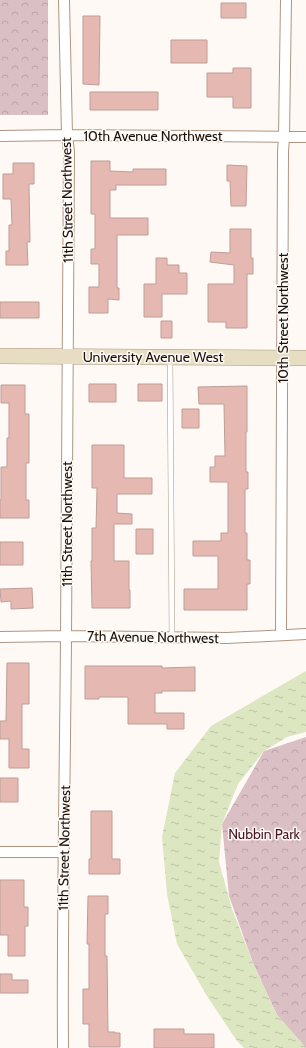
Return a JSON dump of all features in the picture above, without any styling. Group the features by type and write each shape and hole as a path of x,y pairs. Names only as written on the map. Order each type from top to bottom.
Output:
{"street":[{"name":"11th Street Northwest","path":"63,1048 62,947 70,152 67,135 64,0"},
{"name":"10th Street Northwest","path":"281,635 283,152 286,0"},
{"name":"10th Avenue Northwest","path":"0,136 67,135 306,137"},
{"name":"University Avenue West","path":"0,356 306,358"},
{"name":"7th Avenue Northwest","path":"0,637 66,636 227,638 306,634"},
{"path":"0,852 64,852"}],"lane":[{"path":"170,357 172,638"}],"green space":[{"path":"0,0 48,0 48,115 0,115"},
{"name":"Nubbin Park","path":"306,737 306,1048 277,1015 253,963 229,896 222,824 264,751"}],"water":[{"path":"306,671 306,732 287,737 264,751 238,784 222,824 219,862 232,909 253,963 277,1015 306,1048 244,1048 237,1041 207,996 177,944 167,894 162,837 175,773 211,726"}],"building":[{"path":"221,3 246,3 246,18 221,18"},
{"path":"83,16 100,16 99,85 83,84"},
{"path":"171,40 207,40 207,63 171,63"},
{"path":"233,68 251,68 251,108 233,108 233,97 207,97 207,73 233,73"},
{"path":"90,92 158,92 158,110 90,110"},
{"path":"91,161 110,161 110,171 133,172 133,169 166,169 166,185 116,185 116,190 110,190 110,218 148,218 148,235 117,235 117,288 119,288 119,300 108,299 108,313 89,313 89,287 99,287 99,264 91,264 91,249 95,249 95,214 91,214"},
{"path":"13,163 34,163 34,184 29,184 30,242 27,242 28,265 6,265 6,251 9,251 9,225 12,225 11,199 3,199 3,174 13,174"},
{"path":"227,165 247,166 246,206 231,206 230,181 227,181"},
{"path":"230,229 251,229 251,258 253,258 253,274 247,274 247,328 226,328 226,322 208,322 208,284 234,284 234,265 210,262 211,252 230,253"},
{"path":"156,258 167,258 167,265 179,265 179,273 187,273 187,294 162,294 162,317 144,317 144,284 156,284"},
{"path":"0,302 39,302 39,318 0,318"},
{"path":"161,321 172,321 172,338 161,338"},
{"path":"89,384 116,384 116,402 89,402"},
{"path":"138,384 162,384 162,401 138,401"},
{"path":"1,385 25,385 25,414 29,414 29,463 26,463 26,500 29,500 29,518 0,518 1,467 7,467 7,438 9,438 9,403 1,403"},
{"path":"247,386 246,472 248,472 248,489 245,489 245,533 247,533 247,560 250,560 250,584 247,584 247,610 184,610 184,589 218,589 218,556 193,556 193,541 221,541 221,533 228,533 228,482 210,482 210,467 215,467 215,456 225,456 224,404 199,404 198,387"},
{"path":"182,409 199,409 199,428 182,428"},
{"path":"92,445 124,445 124,478 152,478 152,494 117,494 117,513 132,514 132,524 114,524 114,561 129,561 130,608 92,608 92,528 96,528 97,488 92,488"},
{"path":"136,529 153,529 153,554 136,554"},
{"path":"0,542 23,542 23,565 0,565"},
{"path":"32,588 33,608 11,609 11,601 1,602 0,589"},
{"path":"7,663 29,663 29,704 22,704 22,749 29,749 29,768 9,768 9,739 0,739 0,721 6,721"},
{"path":"85,666 162,666 162,668 195,667 195,691 162,691 162,693 155,693 155,713 184,713 184,729 167,729 167,724 128,724 128,697 99,697 99,699 85,699"},
{"path":"0,778 18,778 18,802 0,802"},
{"path":"91,811 112,811 112,859 120,859 120,874 89,874 89,859 91,859"},
{"path":"0,880 24,880 24,907 28,907 28,926 25,926 25,956 8,956 8,935 0,935"},
{"path":"88,896 108,896 108,914 105,914 105,956 107,956 108,1032 120,1033 120,1047 89,1047 89,1024 83,1024 83,989 89,989 89,944 87,944"},
{"path":"0,974 12,974 12,980 28,980 28,993 0,993"},
{"path":"154,1029 184,1029 184,1034 214,1034 214,1048 154,1048"}]}
